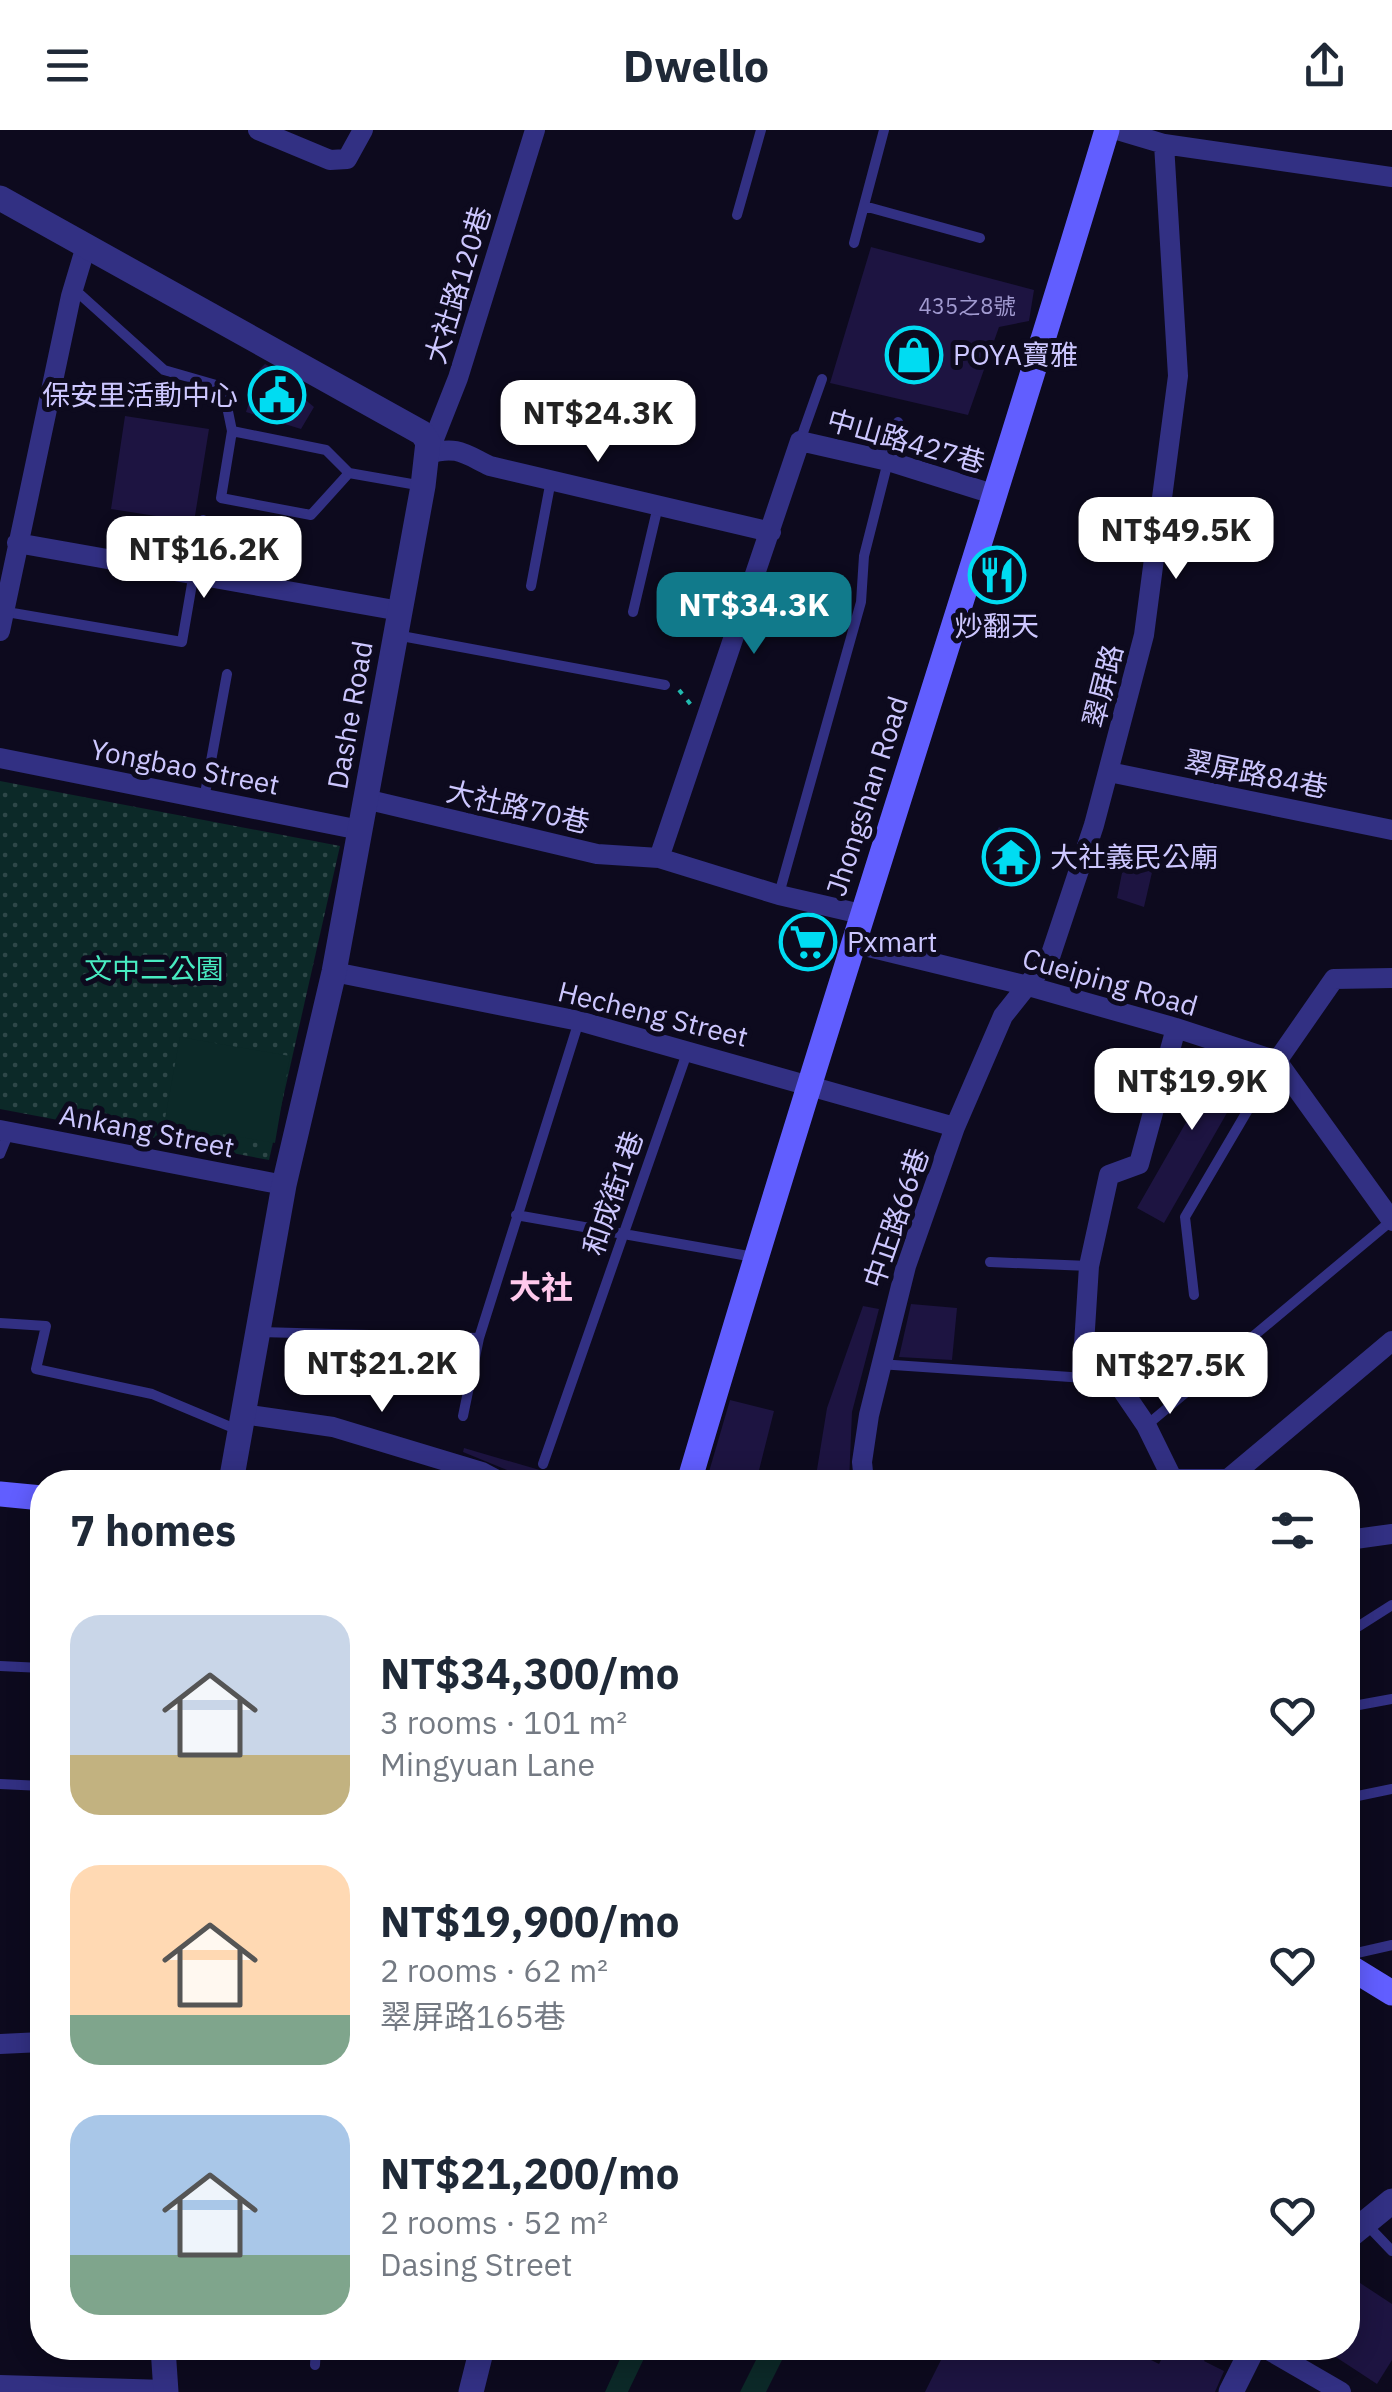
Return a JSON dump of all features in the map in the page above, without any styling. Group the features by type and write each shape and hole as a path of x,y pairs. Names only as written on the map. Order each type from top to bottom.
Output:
{"main road":[{"name":"Jhongshan Road","path":"693,1470 852,943 996,495 1107,130"},
{"path":"0,1494 30,1497"},
{"path":"1360,1973 1392,1993"}],"street":[{"path":"258,130 330,160 347,159 363,130"},
{"name":"大社路120巷","path":"428,454 458,378 535,130"},
{"path":"1116,130 1164,144 1392,177"},
{"name":"翠屏路","path":"1028,986 1050,957 1109,772 1144,635 1178,376 1164,144"},
{"path":"0,198 422,433 428,442 428,454 447,448 458,450 490,466 772,532"},
{"path":"1,617 73,288 86,246"},
{"path":"659,858 800,440"},
{"name":"中山路427巷","path":"800,440 888,461 996,495"},
{"name":"Dashe Road","path":"233,1470 284,1185 334,972 428,454"},
{"path":"17,543 194,574 398,623"},
{"name":"Yongbao Street","path":"0,758 360,830"},
{"name":"翠屏路84巷","path":"1109,772 1392,830"},
{"name":"大社路70巷","path":"366,799 597,854 659,858 779,895 861,914"},
{"name":"Cueiping Road","path":"852,943 1028,986 1276,1061"},
{"name":"Hecheng Street","path":"334,972 579,1020 955,1127"},
{"path":"1392,978 1334,979 1276,1061 1392,1221"},
{"name":"中正路66巷","path":"863,1470 880,1364 906,1266 955,1127 1003,1016 1028,986"},
{"path":"1168,1470 1146,1426 1116,1380 1082,1376 1089,1266 1109,1175 1138,1164 1176,1028"},
{"name":"Ankang Street","path":"5,1131 284,1185"},
{"path":"1239,1470 1392,1342"},
{"path":"240,1422 333,1427 475,1470"},
{"path":"1360,1538 1392,1534"},
{"path":"0,2044 30,2043"},
{"path":"1360,2218 1392,2201"},
{"path":"0,2385 166,2391 164,2360"},
{"path":"471,2392 479,2360"},
{"path":"1231,2392 1246,2360"},
{"path":"1285,2360 1341,2392"}],"lane":[{"path":"737,216 761,130"},
{"path":"854,243 884,130"},
{"path":"864,206 980,238"},
{"path":"73,288 164,370 223,386 232,432 221,498 311,515 349,473"},
{"path":"800,440 822,379"},
{"path":"779,895 861,602 864,556 898,422"},
{"path":"232,432 326,450 349,473 423,486"},
{"path":"531,586 551,480"},
{"path":"633,612 659,505"},
{"path":"1,617 182,642 203,520"},
{"path":"398,623 666,685"},
{"path":"204,798 227,674"},
{"path":"463,1416 479,1338 579,1020"},
{"name":"和成街1巷","path":"543,1464 688,1050"},
{"path":"1194,1295 1185,1217 1276,1061"},
{"path":"0,1154 5,1131"},
{"path":"516,1214 756,1258"},
{"path":"1146,1426 1392,1221"},
{"path":"990,1262 1089,1266"},
{"path":"0,1323 46,1326 36,1369 152,1394 240,1422"},
{"path":"257,1332 479,1338"},
{"path":"880,1364 1116,1380"},
{"path":"1360,1625 1392,1605"},
{"path":"0,1666 30,1667"},
{"path":"1360,1705 1392,1699"},
{"path":"0,1784 30,1785"},
{"path":"1360,1795 1392,1788"},
{"path":"1360,1953 1392,1945"},
{"path":"1360,2227 1392,2251"},
{"path":"315,2360 315,2365"}],"path":[{"path":"666,685 679,689 691,706 708,715"}],"green space":[{"name":"文中二公園","path":"0,781 340,846 269,1160 0,1109"},
{"path":"180,1037 290,1056 275,1143 164,1124"},
{"path":"620,2360 643,2360 628,2392 605,2392"},
{"path":"756,2360 782,2360 766,2392 740,2392"}],"building":[{"name":"POYA寶雅","path":"871,247 1034,290 1029,321 999,327 968,415 830,383"},
{"name":"保安里活動中心","path":"265,364 300,383 295,391 314,407 301,429 246,412 259,370"},
{"path":"125,416 209,429 194,522 111,509"},
{"name":"大社義民公廟","path":"999,827 1026,844 1022,851 1038,861 1027,879 984,853"},
{"path":"1125,858 1153,868 1144,907 1117,898"},
{"path":"1192,1051 1242,1071 1228,1111 1164,1223 1137,1208 1204,1091 1180,1081"},
{"path":"911,1304 957,1308 952,1360 899,1357"},
{"path":"863,1306 879,1309 852,1412 850,1470 817,1470 827,1408"},
{"path":"730,1400 774,1411 759,1470 710,1470"},
{"path":"464,1448 540,1470 507,1470 463,1452"},
{"path":"1360,2283 1392,2304 1392,2360 1377,2384 1340,2360 1360,2360"},
{"path":"941,2360 1151,2360 1159,2364 1161,2360 1204,2360 1224,2371 1215,2392 925,2392"}],"place":[{"name":"POYA寶雅","path":"914,355"},
{"name":"保安里活動中心","path":"277,395"},
{"name":"炒翻天","path":"997,575"},
{"name":"大社義民公廟","path":"1011,857"},
{"name":"Pxmart","path":"808,942"}],"district":[{"name":"大社","path":"541,1288"}]}
